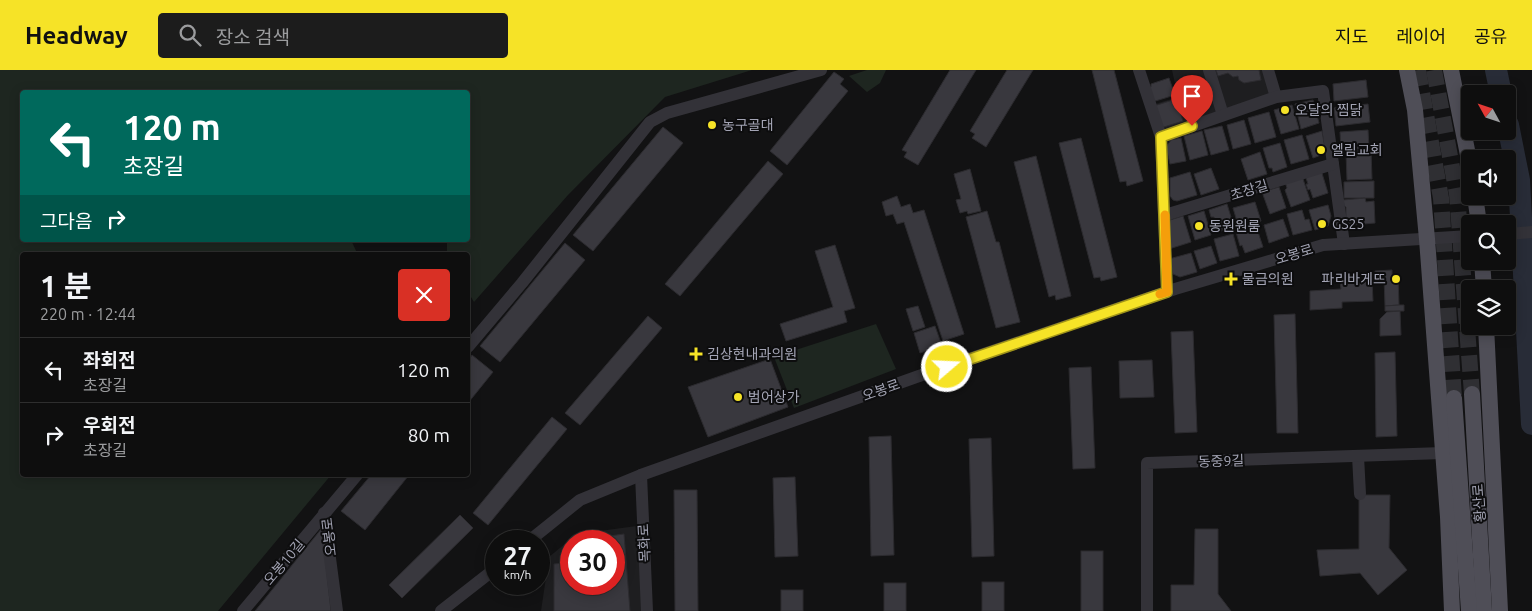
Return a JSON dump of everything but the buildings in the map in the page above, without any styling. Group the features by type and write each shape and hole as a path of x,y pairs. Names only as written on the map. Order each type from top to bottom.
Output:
{"main road":[{"path":"1407,70 1415,110 1427,239 1443,453 1452,611"},
{"path":"1451,70 1467,150"},
{"path":"1486,335 1500,611"},
{"name":"황산로","path":"1472,394 1484,611"},
{"name":"황산로","path":"1454,398 1469,611"}],"street":[{"path":"470,345 522,283 650,122 667,113 821,70"},
{"path":"1139,70 1161,137 1167,292"},
{"path":"1210,70 1223,116"},
{"path":"1268,70 1276,97"},
{"path":"1161,137 1276,97 1323,90 1344,244"},
{"name":"초장길","path":"1165,215 1333,164"},
{"path":"1516,233 1532,232"},
{"name":"오봉로","path":"543,530 580,500 640,475 925,374 1167,292 1323,245 1461,236"},
{"name":"동중9길","path":"1147,611 1147,463 1443,453"},
{"path":"1358,456 1360,494"},
{"name":"목화로","path":"640,475 647,611"},
{"name":"오봉로","path":"337,611 324,513 355,477"},
{"name":"오봉10길","path":"243,611 324,513"},
{"path":"441,611 485,577"}],"shaded area":[{"path":"0,70 752,70 665,97 568,195 474,302 470,295 470,252 447,252 447,242 470,242 470,90 20,90 20,242 352,242 357,252 20,252 20,477 329,477 218,611 0,611"},
{"path":"867,70 886,70 880,83 867,92 849,76"},
{"path":"1172,70 1206,70 1220,114 1162,134 1152,105 1178,97"},
{"path":"1212,70 1266,70 1274,95 1225,111"},
{"path":"1200,92 1203,107 1197,116 1184,119 1180,96"},
{"path":"876,324 896,369 794,408 774,357"},
{"path":"637,526 643,611 541,611 543,595 550,595 550,556 560,548 560,595 625,595 625,530 607,530"}],"waterway":[{"path":"1496,70 1499,85"},
{"path":"1511,140 1519,180 1532,424"}],"tunnel":[{"path":"1418,70 1441,198 1454,398"},
{"path":"1434,70 1457,194 1472,394"}],"slow traffic":[{"path":"1160,294 1167,292 1165,215"}],"place":[{"name":"오달의 찜닭","path":"1285,110"},
{"name":"농구골대","path":"712,125"},
{"name":"엘림교회","path":"1321,150"},
{"name":"GS25","path":"1322,224"},
{"name":"동원원룸","path":"1199,226"},
{"name":"물금의원","path":"1231,279"},
{"name":"파리바게뜨","path":"1396,279"},
{"name":"김상현내과의원","path":"696,354"},
{"name":"범어상가","path":"738,397"}],"route":[{"path":"947,367 1167,292 1161,137 1192,126"}]}
